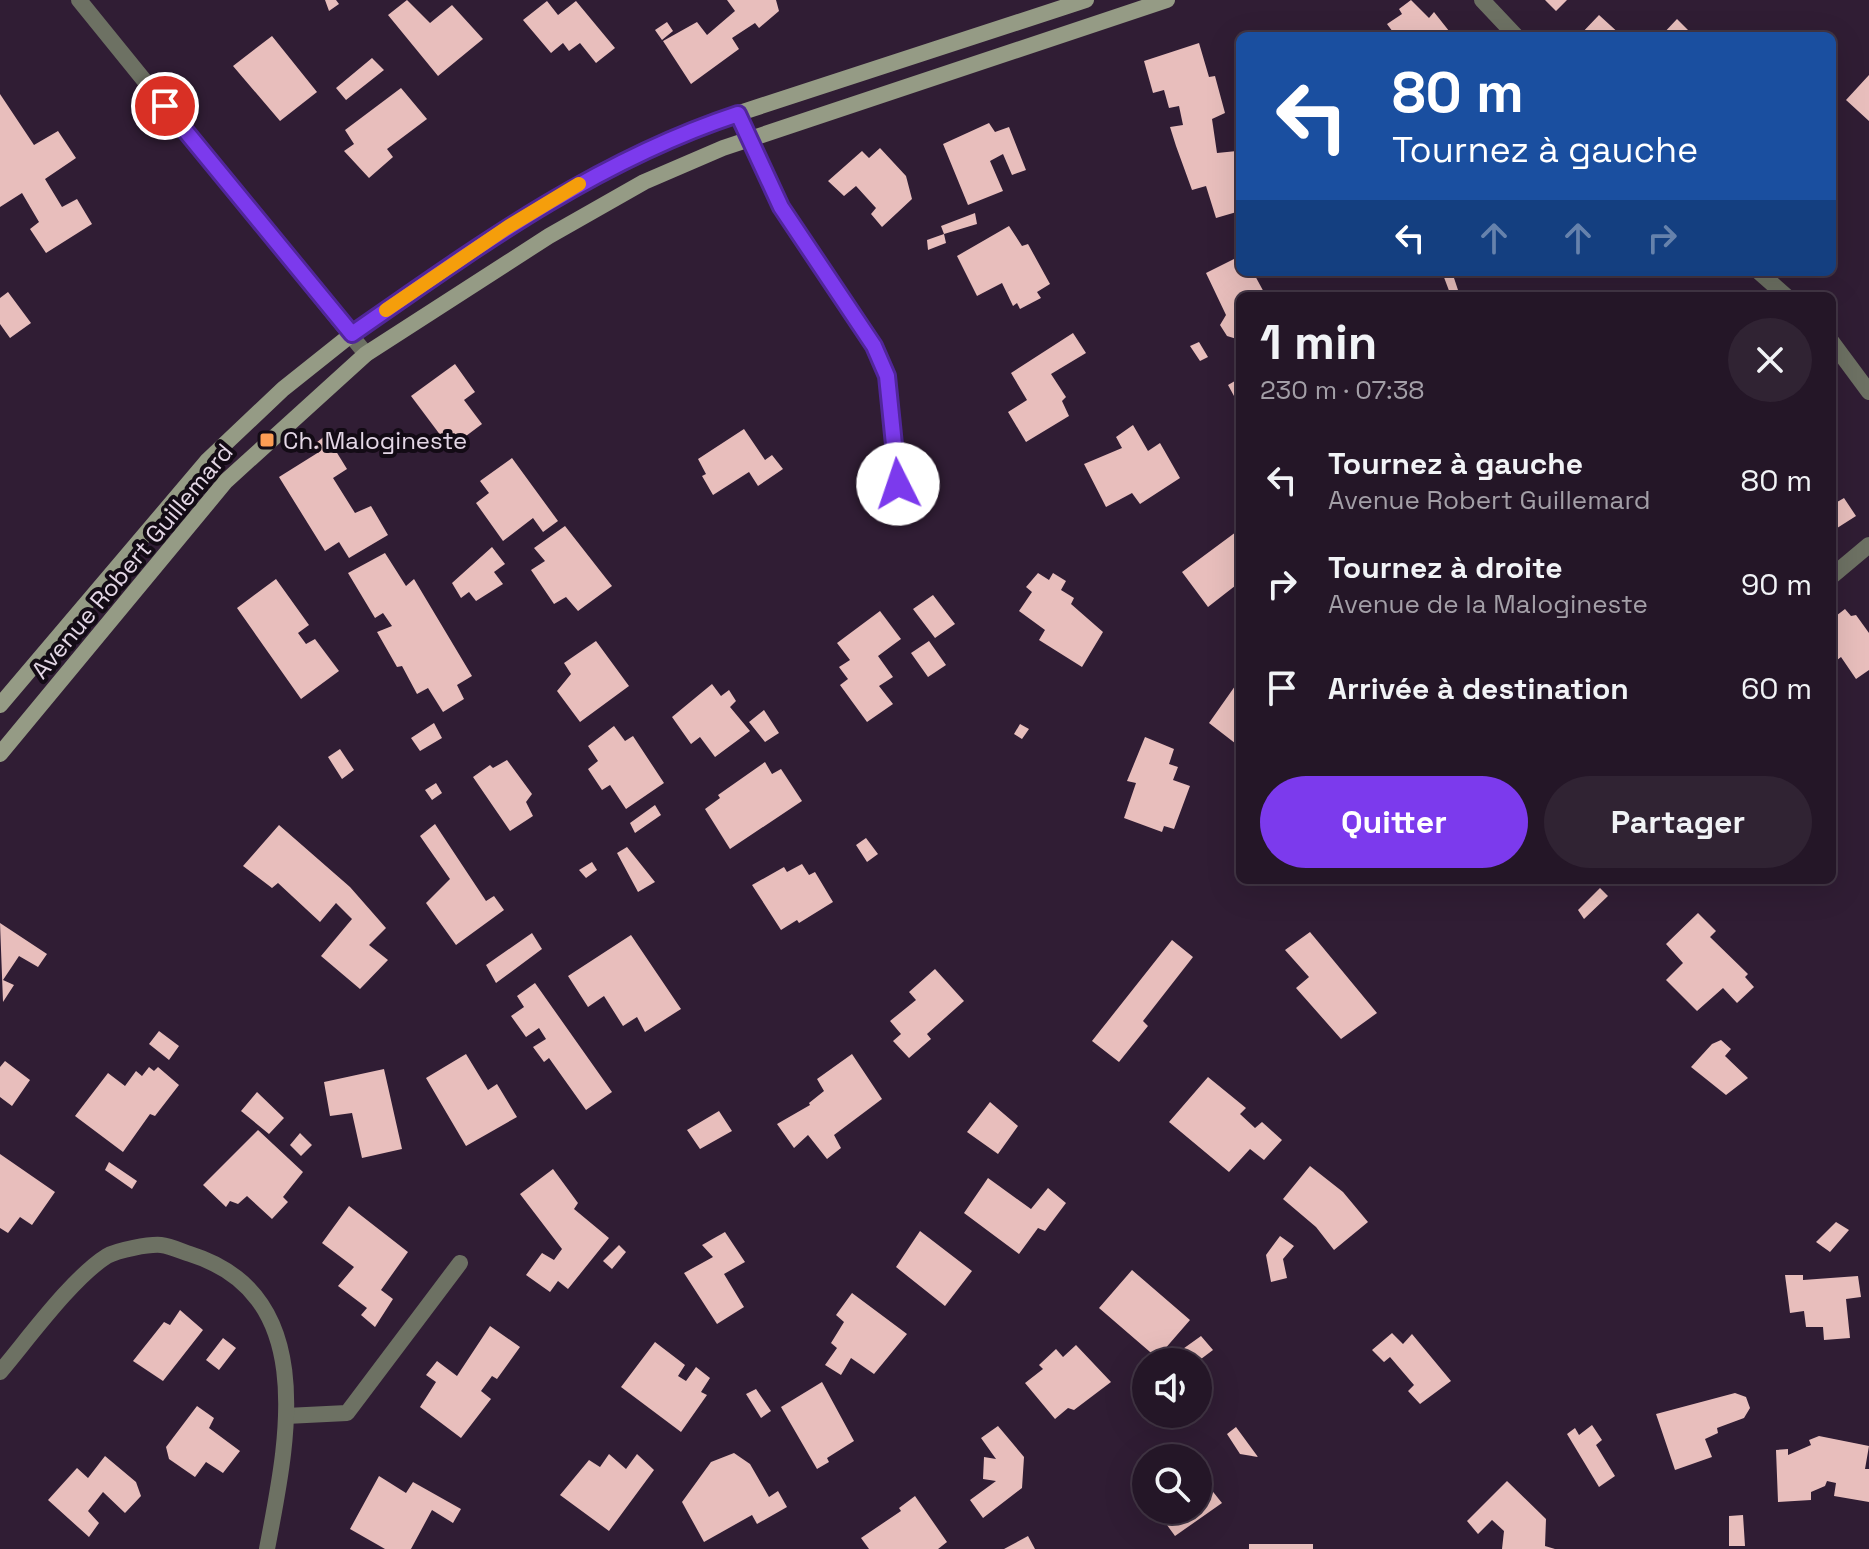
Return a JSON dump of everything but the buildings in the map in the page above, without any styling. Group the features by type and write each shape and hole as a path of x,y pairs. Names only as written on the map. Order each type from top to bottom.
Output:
{"main road":[{"name":"Avenue Robert Guillemard","path":"0,705 208,460 283,389 352,334 508,227 631,157 738,114 1086,0"},
{"name":"Avenue Robert Guillemard","path":"0,754 226,481 366,354 592,210 644,182 752,138 1167,0"}],"street":[{"path":"79,0 366,354"},
{"path":"1482,0 1512,32"},
{"path":"738,114 752,138 781,207 874,346 883,366 894,420 898,484"},
{"path":"1764,276 1782,292"},
{"path":"1836,347 1869,392"},
{"path":"1836,573 1869,545"},
{"path":"0,1372 71,1290 109,1255 160,1245 215,1262 261,1301 283,1351 288,1435 267,1549"},
{"path":"286,1416 347,1413 460,1263"}],"slow traffic":[{"path":"386,310 508,227 579,184"}],"place":[{"name":"Ch. Malogineste","path":"267,440"}],"route":[{"path":"165,106 352,334 508,227 584,181 631,157 738,114 752,138 781,207 874,346 887,376 894,420 898,484"}]}
